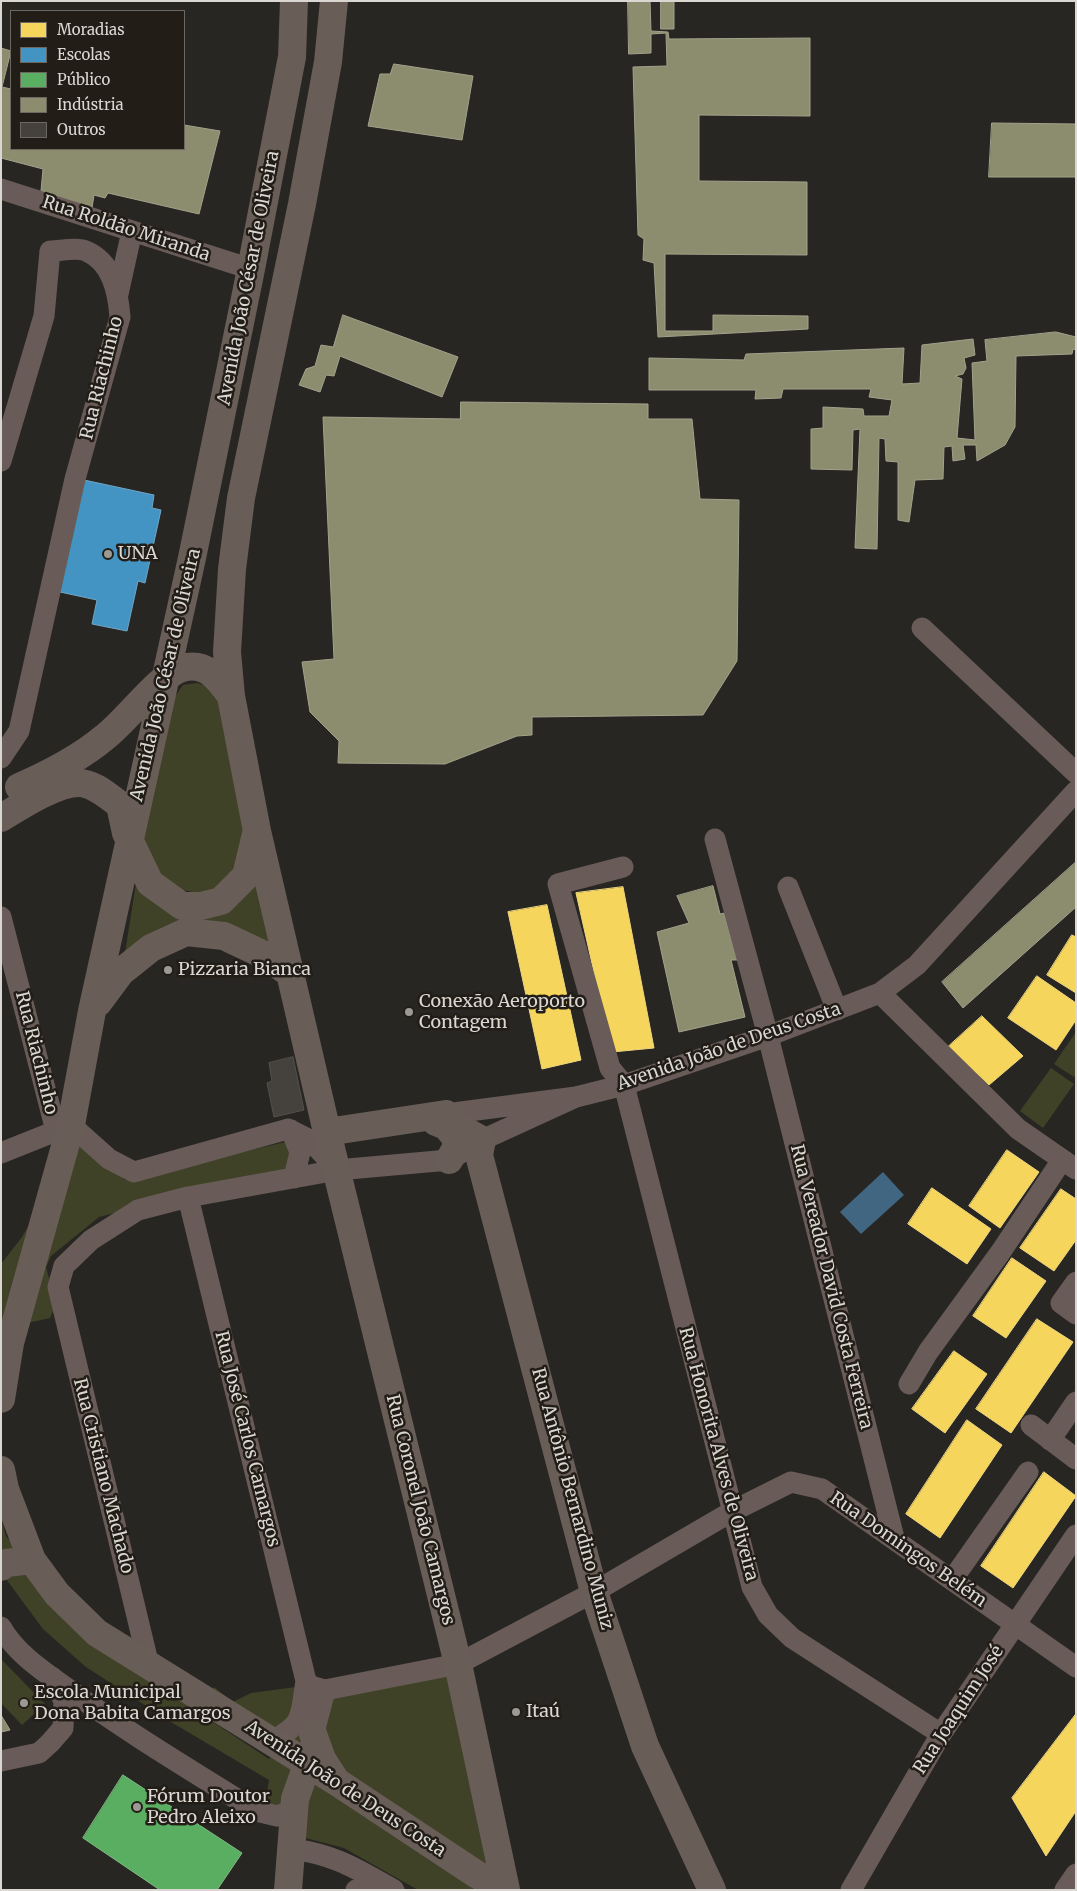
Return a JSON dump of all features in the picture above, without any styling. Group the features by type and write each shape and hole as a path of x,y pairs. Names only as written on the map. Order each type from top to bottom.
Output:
{"main road":[{"name":"Avenida João César de Oliveira","path":"5,1342 63,1128 92,1011 192,558 252,269 292,57 294,1"},
{"name":"Avenida João César de Oliveira","path":"327,1132 257,830 231,696 227,652 232,569 241,498 302,204 328,62 334,1"},
{"path":"1,796 31,782 98,742 131,714 164,678 183,668 203,668 216,675 231,696"},
{"path":"1,818 54,790 80,783 100,790 120,805 129,840 150,883 182,906 201,906 220,901 246,876 257,830"},
{"path":"92,1011 121,972 151,948 186,932 224,936 262,954 291,974"},
{"path":"434,1116 482,1140"},
{"path":"434,1116 453,1132 457,1139 455,1150 448,1160"},
{"name":"Avenida João de Deus Costa","path":"327,1132 434,1116"},
{"name":"Rua Coronel João Camargos","path":"327,1132 458,1664 506,1890"},
{"name":"Rua Antônio Bernardino Muniz","path":"482,1140 479,1155 594,1592 645,1746 712,1890"},
{"path":"1,1398 5,1342"},
{"name":"Avenida João de Deus Costa","path":"1,1470 5,1489 27,1548 57,1594 97,1633 337,1782 481,1882 506,1890"},
{"path":"1,1556 27,1548"},
{"path":"1,1567 27,1548"},
{"path":"313,1734 322,1759 337,1782"},
{"path":"288,1890 294,1810 307,1765"}],"street":[{"name":"Rua Roldão Miranda","path":"1,189 252,269"},
{"path":"118,294 132,231"},
{"name":"Rua Riachinho","path":"1,461 44,316 50,251 85,250 106,265 118,294 120,317 75,479 19,731 1,758"},
{"path":"922,628 1076,773"},
{"name":"Avenida João de Deus Costa","path":"434,1116 576,1097 624,1085 768,1036 880,993 917,965 1076,791"},
{"name":"Rua Vereador David Costa Ferreira","path":"715,839 768,1036 894,1538"},
{"path":"623,866 558,884 610,1068 624,1085"},
{"path":"788,887 837,1010"},
{"name":"Rua Riachinho","path":"1,917 63,1128"},
{"path":"880,993 1018,1129 1069,1164 1000,1253 928,1352 909,1384"},
{"name":"Rua Honorita Alves de Oliveira","path":"624,1085 731,1512 752,1587 768,1615 792,1638 941,1734"},
{"name":"Avenida João de Deus Costa","path":"58,1287 64,1266 91,1240 138,1210 188,1197 337,1170 448,1160 482,1140 576,1097"},
{"path":"1,1153 63,1128 109,1159 134,1172 288,1129 310,1140 337,1170"},
{"path":"291,1130 300,1152 294,1178"},
{"name":"Rua José Carlos Camargos","path":"188,1197 306,1681 298,1723 293,1730 271,1742"},
{"path":"1076,1282 1061,1303 1076,1314"},
{"name":"Rua Cristiano Machado","path":"58,1287 149,1666"},
{"path":"1050,1440 1076,1402"},
{"path":"1031,1425 1076,1459"},
{"path":"952,1580 1028,1472"},
{"name":"Rua Domingos Belém","path":"326,1690 458,1664 594,1592 731,1512 791,1482 822,1489 1076,1667"},
{"name":"Rua Joaquim José","path":"851,1890 941,1734 1076,1535"},
{"path":"1,1627 10,1642 52,1677 115,1723 256,1810 277,1816 294,1810"},
{"path":"1,1761 39,1753 50,1744 63,1728 64,1701 52,1677"},
{"path":"306,1681 311,1686 326,1690 313,1734 307,1765"},
{"path":"291,1849 315,1852 343,1861 394,1890"},
{"path":"1065,1890 1076,1874"},
{"path":"356,1890 380,1887 394,1890"}],"green space":[{"path":"197,683 210,687 221,701 247,830 234,873 217,892 201,893 188,891 167,882 153,864 143,837 174,698 183,685"},
{"path":"136,883 197,922 229,910 258,884 278,952 228,931 125,953"},
{"path":"1076,1032 1076,1075 1074,1077 1054,1064"},
{"path":"1051,1068 1074,1084 1043,1128 1020,1111"},
{"path":"285,1142 294,1153 292,1168 99,1217 51,1256 46,1267 56,1304 50,1318 4,1328 1,1345 1,1264 22,1237 76,1143 126,1180"},
{"path":"1,1518 6,1536 92,1642 269,1759 282,1740 208,1698 214,1687 233,1702 251,1693 447,1667 494,1845 484,1890 418,1890 344,1848 298,1836 265,1803 269,1780 171,1722 86,1667 43,1629 6,1579 1,1568"},
{"path":"1,1659 45,1704 22,1725 1,1703"}],"water":[{"path":"883,1172 904,1195 861,1234 840,1212"}],"building: Moradias":[{"path":"623,887 654,1048 612,1052 576,893"},
{"path":"547,905 581,1060 542,1069 508,912"},
{"path":"1072,935 1076,937 1076,993 1047,975"},
{"path":"1037,976 1076,1003 1076,1020 1056,1050 1008,1018"},
{"path":"982,1016 1023,1056 989,1085 948,1047"},
{"path":"1007,1150 1039,1172 1000,1228 969,1206"},
{"path":"932,1188 991,1229 967,1264 908,1224"},
{"path":"1061,1189 1076,1199 1076,1240 1054,1271 1020,1248"},
{"path":"1012,1258 1046,1281 1006,1338 973,1316"},
{"path":"1037,1319 1073,1342 1011,1433 976,1409"},
{"path":"954,1351 987,1374 945,1433 912,1409"},
{"path":"967,1420 1002,1445 940,1538 906,1514"},
{"path":"1044,1472 1076,1496 1013,1588 981,1566"},
{"path":"1076,1714 1076,1811 1046,1856 1012,1798"}],"building: Escolas":[{"path":"84,480 154,495 152,508 161,510 145,583 138,581 127,631 92,624 97,600 60,592"}],"building: Público":[{"name":"Fórum Doutor Pedro Aleixo","path":"123,1775 242,1853 217,1890 160,1890 83,1838"}],"building: Indústria":[{"path":"628,1 650,1 651,31 668,32 669,39 810,38 810,116 699,115 699,181 807,182 807,255 665,254 665,331 713,331 713,315 808,316 808,329 658,337 654,263 643,260 644,239 638,235 633,67 667,66 666,33 651,34 651,53 629,54"},
{"path":"661,1 674,1 674,29 661,29"},
{"path":"1,48 10,51 2,87 10,89 10,150 185,150 185,125 220,131 199,214 108,193 105,198 94,195 92,208 41,191 43,169 1,158"},
{"path":"394,64 473,76 462,140 368,126 380,74 390,74"},
{"path":"992,123 1076,124 1076,177 989,177"},
{"path":"343,315 458,357 442,397 340,356 334,376 326,375 320,392 299,385 306,369 315,366 321,345 333,347"},
{"path":"1056,332 1076,337 1076,350 1073,349 1072,354 1016,356 1015,427 1005,445 977,461 976,445 963,445 965,459 953,461 952,446 944,447 943,479 915,480 909,522 898,520 898,462 886,461 885,439 879,438 877,549 855,548 860,429 853,430 852,470 811,469 811,429 823,428 823,407 863,409 864,416 889,416 892,400 869,397 871,389 783,389 781,398 755,399 756,390 649,390 649,358 744,360 746,354 904,348 902,384 920,383 922,345 973,339 975,355 964,358 966,368 963,374 955,376 962,379 957,438 975,440 972,363 987,361 985,340"},
{"path":"461,402 648,404 648,419 692,419 700,499 739,500 737,661 703,715 532,717 532,735 517,736 445,764 338,763 339,741 310,712 302,662 334,659 323,417 460,419"},
{"path":"1076,862 1076,907 963,1008 942,982"},
{"path":"713,886 720,914 724,913 737,960 731,960 745,1017 679,1032 657,932 689,923 677,896"},
{"path":"1,1715 10,1730 1,1732"}],"building: Outros":[{"path":"293,1057 304,1110 274,1117 267,1083 272,1081 269,1063"}],"place":[{"name":"UNA","path":"108,554"},
{"name":"Pizzaria Bianca","path":"168,970"},
{"name":"Conexão Aeroporto Contagem","path":"409,1012"},
{"name":"Escola Municipal Dona Babita Camargos","path":"24,1703"},
{"name":"Itaú","path":"516,1712"},
{"name":"Fórum Doutor Pedro Aleixo","path":"137,1807"}]}
